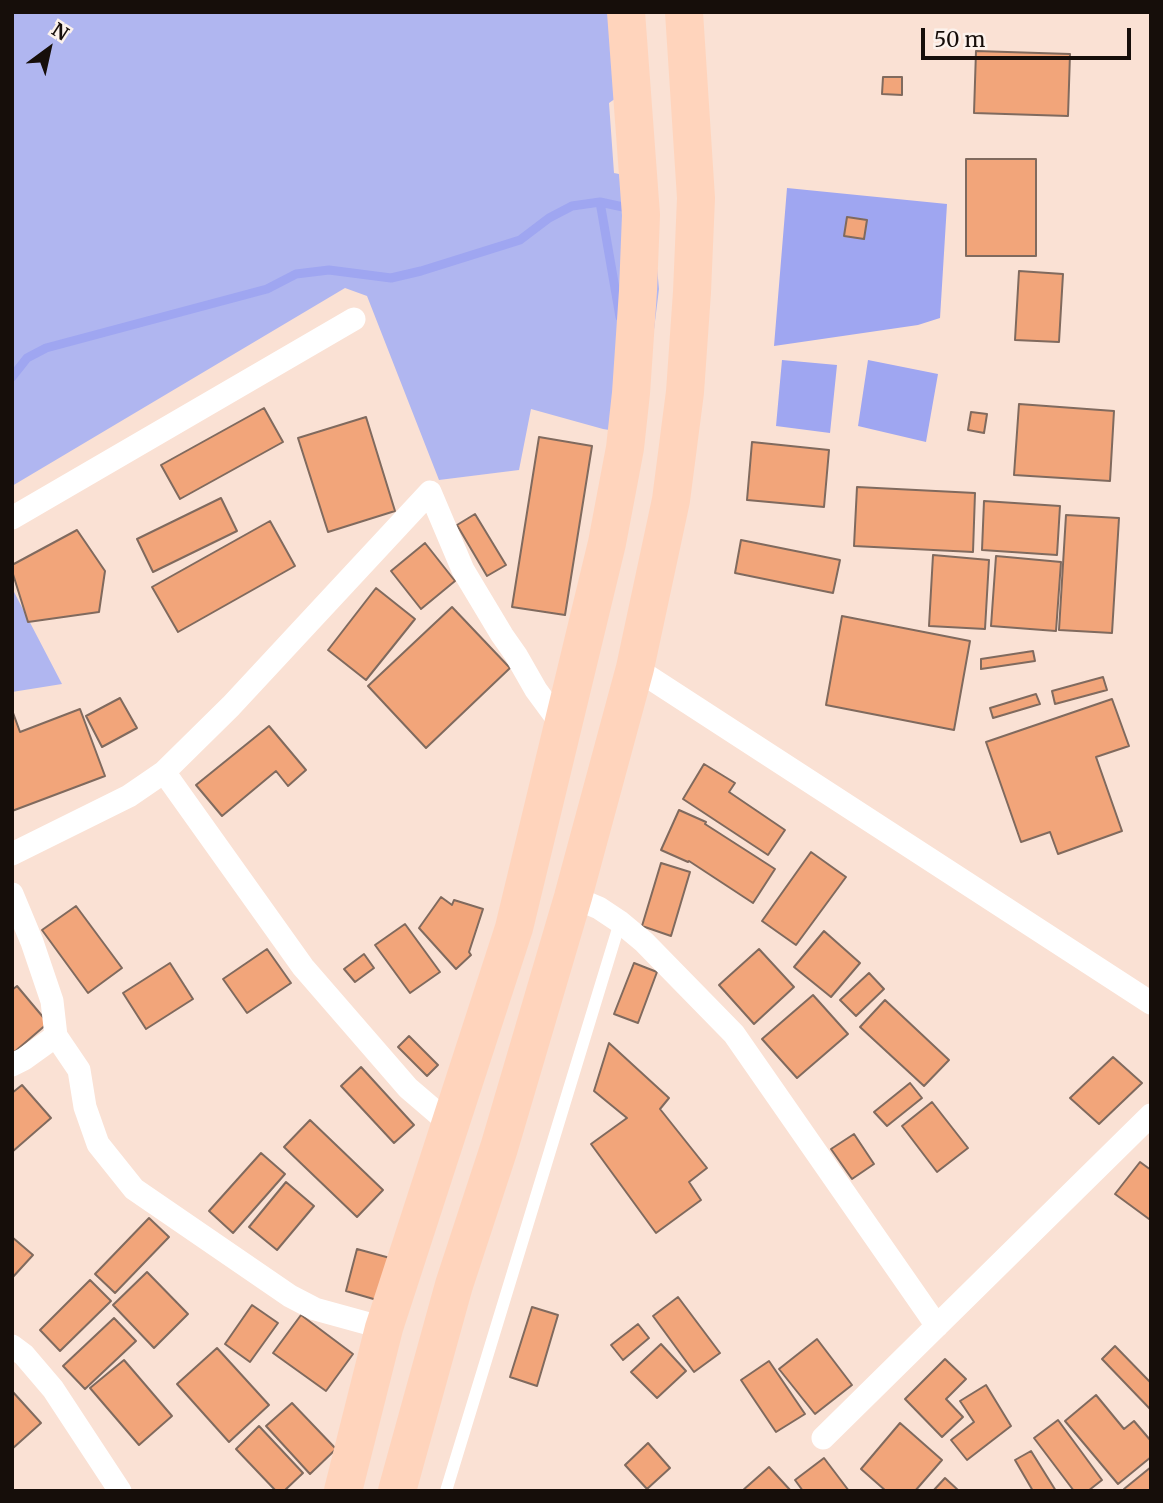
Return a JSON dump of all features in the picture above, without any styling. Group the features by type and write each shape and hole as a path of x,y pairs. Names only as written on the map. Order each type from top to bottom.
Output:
{"highway":[{"path":"343,1491 384,1328 514,928 607,543 625,448 631,393 641,215 626,12"},
{"path":"397,1491 454,1285 499,1148 573,898 635,668 671,500 685,391 696,198 684,12"}],"street":[{"path":"12,519 354,319"},
{"path":"12,854 128,796 164,772 231,706 430,492 463,570 536,690 564,728"},
{"path":"635,668 1151,1003"},
{"path":"164,772 303,967 408,1088 450,1124"},
{"path":"12,894 52,1001 56,1036 79,1070 85,1107 98,1144 134,1189 290,1296 315,1309 384,1328"},
{"path":"573,898 599,908 644,942 734,1034 937,1326"},
{"path":"12,1065 56,1036"},
{"path":"823,1438 1151,1115"},
{"path":"12,1346 52,1389 120,1491"}],"lane":[{"path":"446,1491 620,922"}],"shaded area":[{"path":"12,12 638,12 646,77 609,103 614,173 649,180 659,289 641,435 603,429 531,409 519,470 439,480 367,296 345,288 12,486"},
{"path":"787,188 947,204 940,318 918,325 774,346"},
{"path":"782,360 837,365 830,433 776,426"},
{"path":"868,360 938,374 926,442 858,426"},
{"path":"12,588 62,684 12,692"}],"building":[{"path":"976,51 1070,54 1068,116 974,113"},
{"path":"883,77 902,77 902,95 882,94"},
{"path":"966,159 1036,159 1036,256 966,256"},
{"path":"847,217 867,220 864,239 844,236"},
{"path":"1019,271 1063,274 1059,342 1015,340"},
{"path":"1019,404 1114,411 1110,481 1014,475"},
{"path":"264,408 283,442 180,499 161,465"},
{"path":"971,412 987,414 984,433 968,430"},
{"path":"366,417 395,511 328,532 298,438"},
{"path":"539,437 592,446 565,615 512,607"},
{"path":"752,442 829,450 824,507 747,500"},
{"path":"857,487 975,493 973,552 854,546"},
{"path":"221,498 237,531 153,572 137,539"},
{"path":"984,501 1060,506 1057,555 982,550"},
{"path":"475,514 506,565 487,576 457,525"},
{"path":"1066,515 1119,518 1112,633 1059,630"},
{"path":"270,521 295,566 178,632 152,587"},
{"path":"77,530 105,571 99,612 28,622 12,565"},
{"path":"741,540 840,560 833,593 735,573"},
{"path":"425,543 455,581 421,609 391,571"},
{"path":"933,555 989,560 985,629 929,626"},
{"path":"996,556 1061,562 1056,631 991,626"},
{"path":"376,588 415,619 366,680 328,650"},
{"path":"452,607 510,668 426,748 368,686"},
{"path":"842,616 970,641 954,730 826,705"},
{"path":"1033,651 1035,661 981,669 981,659"},
{"path":"1103,677 1107,690 1055,704 1052,691"},
{"path":"1036,694 1040,704 993,718 990,708"},
{"path":"120,698 137,728 102,747 86,716"},
{"path":"1112,699 1129,746 1096,757 1122,831 1058,854 1050,832 1021,842 986,742"},
{"path":"80,709 105,776 12,811 12,710 20,732"},
{"path":"269,726 306,770 288,786 276,771 222,816 196,785"},
{"path":"704,764 735,783 729,792 785,830 768,855 683,799"},
{"path":"679,810 706,822 705,824 775,869 753,903 689,861 661,850"},
{"path":"811,852 846,877 796,945 762,921"},
{"path":"661,863 690,872 671,936 642,926"},
{"path":"441,897 452,905 454,900 483,909 469,952 471,955 456,969 419,928"},
{"path":"76,906 122,968 88,993 42,930"},
{"path":"405,924 440,972 410,993 375,945"},
{"path":"824,931 860,963 831,997 794,967"},
{"path":"267,949 291,983 247,1013 223,979"},
{"path":"759,949 794,987 754,1024 719,985"},
{"path":"364,954 374,968 355,982 344,969"},
{"path":"170,963 193,999 146,1029 123,993"},
{"path":"634,963 657,972 638,1023 614,1014"},
{"path":"869,973 884,989 856,1016 840,1000"},
{"path":"17,986 48,1023 12,1054 12,990"},
{"path":"813,995 848,1034 797,1078 762,1039"},
{"path":"885,1000 949,1060 924,1086 860,1027"},
{"path":"409,1036 438,1065 427,1076 398,1047"},
{"path":"609,1043 669,1098 660,1109 707,1168 689,1182 701,1200 656,1233 591,1144 627,1118 594,1091"},
{"path":"1113,1057 1142,1083 1099,1124 1070,1098"},
{"path":"361,1067 414,1125 394,1143 341,1086"},
{"path":"910,1083 922,1098 887,1126 874,1112"},
{"path":"22,1085 51,1118 12,1152 12,1093"},
{"path":"932,1102 968,1148 937,1172 902,1126"},
{"path":"310,1120 383,1190 357,1217 284,1147"},
{"path":"854,1134 874,1164 852,1179 831,1149"},
{"path":"261,1153 285,1174 233,1233 209,1211"},
{"path":"1140,1162 1151,1170 1149,1219 1115,1194"},
{"path":"286,1182 314,1206 277,1250 249,1227"},
{"path":"149,1218 169,1237 115,1293 95,1274"},
{"path":"12,1237 33,1255 12,1278"},
{"path":"357,1249 390,1258 377,1300 346,1291"},
{"path":"147,1272 188,1314 154,1348 113,1305"},
{"path":"90,1280 111,1301 60,1351 40,1330"},
{"path":"678,1297 720,1353 694,1372 653,1316"},
{"path":"252,1305 278,1323 250,1362 225,1344"},
{"path":"532,1307 558,1315 537,1386 510,1377"},
{"path":"301,1315 353,1354 326,1391 273,1353"},
{"path":"114,1318 136,1341 85,1389 63,1366"},
{"path":"638,1324 649,1338 623,1360 611,1345"},
{"path":"817,1339 852,1385 815,1414 779,1369"},
{"path":"661,1344 686,1371 657,1398 631,1372"},
{"path":"1115,1346 1151,1383 1151,1410 1102,1359"},
{"path":"217,1348 269,1405 229,1442 177,1384"},
{"path":"945,1359 966,1379 946,1399 963,1417 942,1437 905,1399"},
{"path":"124,1360 172,1416 139,1445 90,1388"},
{"path":"769,1361 805,1414 776,1432 741,1380"},
{"path":"986,1385 1011,1426 967,1460 951,1440 974,1422 960,1401"},
{"path":"12,1391 41,1423 12,1449"},
{"path":"1096,1395 1124,1429 1134,1421 1151,1441 1151,1457 1118,1484 1065,1421"},
{"path":"292,1403 336,1449 310,1474 266,1426"},
{"path":"1058,1420 1102,1480 1088,1491 1074,1491 1034,1438"},
{"path":"900,1423 942,1460 915,1491 886,1491 861,1469"},
{"path":"259,1426 303,1473 284,1491 276,1491 236,1449"},
{"path":"648,1443 670,1468 647,1489 625,1465"},
{"path":"1031,1451 1056,1491 1033,1491 1015,1460"},
{"path":"824,1458 849,1491 803,1491 795,1480"},
{"path":"769,1467 791,1491 742,1491"},
{"path":"1151,1467 1151,1491 1125,1491 1124,1489"},
{"path":"945,1478 959,1491 933,1491"}],"waterway":[{"path":"600,202 620,317"},
{"path":"12,377 27,358 46,348 267,289 296,274 329,270 391,278 520,240 549,218 572,206 600,202 623,207"}]}
